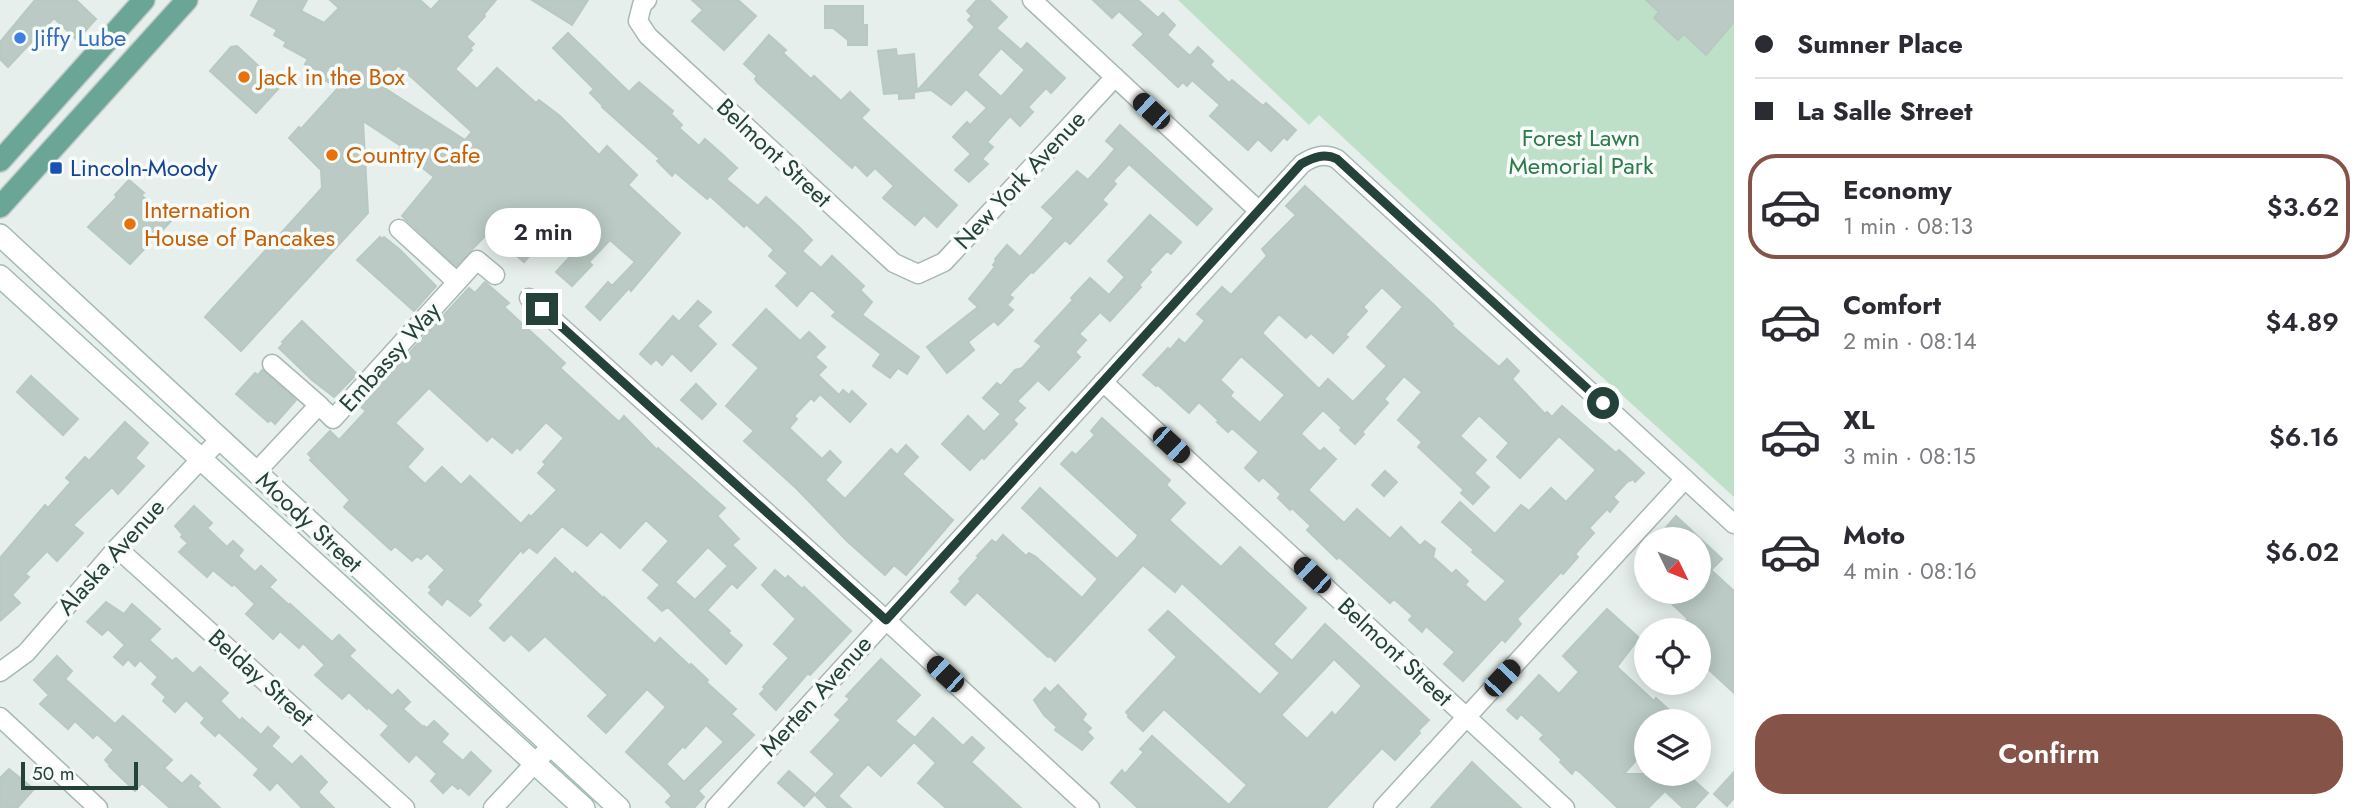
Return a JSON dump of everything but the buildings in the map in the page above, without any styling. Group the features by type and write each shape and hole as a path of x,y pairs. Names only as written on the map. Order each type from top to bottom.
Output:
{"main road":[{"path":"0,161 144,0"},
{"path":"0,207 187,0"},
{"name":"Moody Street","path":"0,235 619,808"},
{"name":"Moody Street","path":"0,276 584,808"}],"street":[{"name":"Belmont Street","path":"647,0 642,5 638,21 648,36 894,263 918,274"},
{"path":"1032,0 1259,211"},
{"name":"New York Avenue","path":"918,274 944,262 1115,77"},
{"name":"Merten Avenue","path":"715,808 1301,164 1319,156 1337,159 1685,479"},
{"path":"399,229 457,282"},
{"name":"Embassy Way","path":"256,472 318,405 333,419 478,260 495,275"},
{"path":"530,298 1090,808"},
{"path":"272,364 318,405"},
{"name":"Belmont Street","path":"1103,382 1565,808"},
{"name":"Alaska Avenue","path":"0,672 26,653 117,548 220,439"},
{"path":"1383,808 1685,479 1734,524"},
{"name":"Belday Street","path":"117,548 405,808"},
{"path":"0,717 87,804"},
{"path":"493,808 551,746"}],"green space":[{"name":"Forest Lawn Memorial Park","path":"1178,0 1734,0 1734,497 1319,115 1309,125"}],"place":[{"name":"Jiffy Lube","path":"20,38"},
{"name":"Jack in the Box","path":"244,77"},
{"name":"Country Cafe","path":"332,155"},
{"name":"Lincoln-Moody","path":"56,168"},
{"name":"Internation House of Pancakes","path":"130,224"}],"route":[{"path":"542,309 886,620 1301,164 1311,158 1330,156 1337,159 1603,403"}]}
